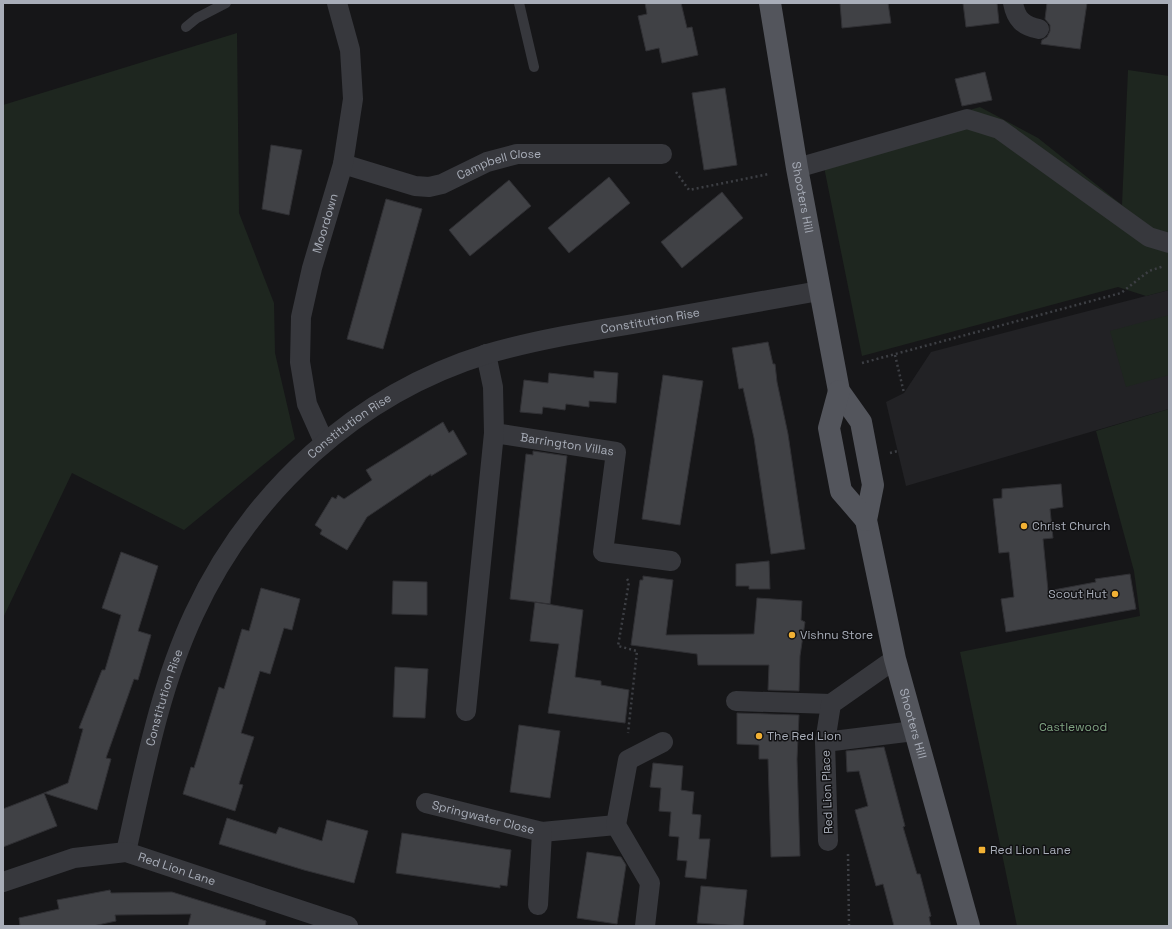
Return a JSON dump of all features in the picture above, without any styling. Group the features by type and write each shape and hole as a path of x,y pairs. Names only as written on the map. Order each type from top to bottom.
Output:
{"main road":[{"name":"Shooters Hill","path":"770,3 797,168 839,391 861,422 873,485 866,520 895,659 969,926"},
{"name":"Shooters Hill","path":"839,391 829,428 841,491 866,520"}],"street":[{"name":"Moordown","path":"324,442 307,404 300,362 300,317 312,268 343,164 354,99 350,50 337,3"},
{"path":"1013,3 1018,18 1024,24 1038,29"},
{"path":"797,168 967,119 999,129 1149,237 1169,243"},
{"name":"Campbell Close","path":"343,164 415,186 429,187 442,184 488,162 517,154 662,154"},
{"name":"Constitution Rise","path":"126,852 151,742 170,677 194,613 236,540 276,487 324,442 360,414 420,379 486,354 555,337 819,291"},
{"path":"466,711 494,433 493,387 486,354"},
{"name":"Barrington Villas","path":"494,433 616,452 603,552"},
{"path":"603,552 672,561"},
{"path":"736,701 831,704 895,659"},
{"name":"Red Lion Place","path":"828,841 825,742 831,704"},
{"name":"Red Lion Place","path":"825,742 914,731"},
{"path":"645,926 650,883 616,825 628,760 663,742"},
{"name":"Springwater Close","path":"426,803 542,832 616,825"},
{"name":"Springwater Close","path":"538,905 542,832"},
{"name":"Red Lion Lane","path":"3,882 74,858 126,852 348,926"}],"lane":[{"path":"186,27 197,18 226,3"},
{"path":"519,3 534,67"}],"path":[{"path":"662,154 690,190 769,174"},
{"path":"862,363 895,356 1121,294 1149,271 1169,264"},
{"path":"895,356 904,393"},
{"path":"603,552 629,582 618,646 637,651 628,725"},
{"path":"828,841 848,841 849,926"}],"shaded area":[{"path":"1169,290 1169,409 906,486 886,402 904,393 931,352"}],"green space":[{"path":"237,33 239,213 274,303 275,353 295,439 184,530 72,473 3,618 3,105"},
{"path":"1128,70 1169,76 1169,290 1146,296 1118,287 862,356 821,152 980,107 1038,138 1122,205"},
{"path":"1169,315 1169,375 1126,387 1110,331"},
{"name":"Castlewood","path":"1169,409 1169,926 1017,926 960,652 1140,616 1134,571 1096,431"}],"building":[{"path":"645,3 681,3 687,28 692,27 698,55 662,63 659,48 646,51 638,16 647,14"},
{"path":"840,3 888,3 891,23 842,28"},
{"path":"963,3 997,3 999,23 966,27"},
{"path":"1047,3 1087,3 1080,49 1041,44 1042,40 1047,37 1050,31 1050,25 1045,19"},
{"path":"985,72 992,100 962,106 955,79"},
{"path":"725,88 737,165 704,170 692,93"},
{"path":"271,145 302,150 289,215 262,209"},
{"path":"609,177 630,203 569,253 548,228"},
{"path":"509,180 531,206 470,256 449,230"},
{"path":"722,192 743,218 682,268 661,242"},
{"path":"386,199 422,209 383,349 347,339"},
{"path":"768,342 773,364 775,364 777,382 788,434 805,549 771,554 754,438 743,388 739,389 732,348"},
{"path":"594,371 618,373 616,403 589,401 589,407 566,404 565,410 543,407 542,414 520,412 524,380 548,383 549,373 594,378"},
{"path":"663,375 703,381 680,525 642,519"},
{"path":"443,422 449,433 453,430 467,454 431,476 431,474 367,517 347,550 320,534 322,530 315,525 332,497 336,499 338,495 344,499 372,480 366,470"},
{"path":"533,451 567,456 550,604 510,599 526,454 533,455"},
{"path":"1061,484 1063,507 1050,509 1053,538 1043,539 1048,591 1096,582 1095,579 1130,574 1136,609 1006,632 1001,599 1014,597 1009,552 999,553 993,499 1002,498 1002,489"},
{"path":"121,552 158,566 138,631 151,635 138,680 134,679 106,758 111,759 97,810 44,793 68,783 83,729 79,728 102,670 105,670 121,615 102,608"},
{"path":"769,561 770,589 749,589 749,586 736,586 736,564"},
{"path":"643,576 673,580 666,635 754,634 757,598 802,601 801,620 805,622 800,656 799,691 768,690 769,665 698,665 697,654 631,645 640,580 643,580"},
{"path":"393,581 427,582 427,615 392,614"},
{"path":"261,588 300,599 292,630 284,628 270,674 260,671 241,733 254,737 239,784 243,785 235,811 183,794 191,767 194,768 219,687 224,689 242,629 249,631"},
{"path":"535,602 583,610 575,677 601,681 601,685 629,690 625,723 548,713 559,644 530,641"},
{"path":"395,667 428,669 425,718 393,717"},
{"path":"737,713 799,715 797,759 800,856 771,857 768,759 759,759 759,745 737,744"},
{"path":"519,725 560,731 550,798 510,792"},
{"path":"884,747 905,826 903,827 917,874 920,874 931,916 929,917 931,926 894,926 883,884 876,886 855,810 868,806 859,771 847,772 846,751"},
{"path":"653,763 683,766 681,790 694,792 692,814 701,815 699,839 710,839 706,879 685,877 687,861 677,860 679,837 669,836 671,812 659,811 661,788 650,787"},
{"path":"44,793 57,826 3,847 3,809"},
{"path":"227,818 276,834 279,827 322,841 327,820 368,831 354,883 304,870 219,844"},
{"path":"402,833 511,850 507,886 500,885 500,888 396,873"},
{"path":"587,852 621,857 626,865 617,924 577,918"},
{"path":"701,886 747,890 743,926 697,923"},
{"path":"110,890 111,893 172,892 266,921 265,926 188,926 191,914 115,915 116,921 93,926 20,926 19,918 59,909 57,900"}],"place":[{"name":"Christ Church","path":"1024,526"},
{"name":"Scout Hut","path":"1115,594"},
{"name":"Vishnu Store","path":"792,635"},
{"name":"The Red Lion","path":"759,736"},
{"name":"Red Lion Lane","path":"982,850"}]}
